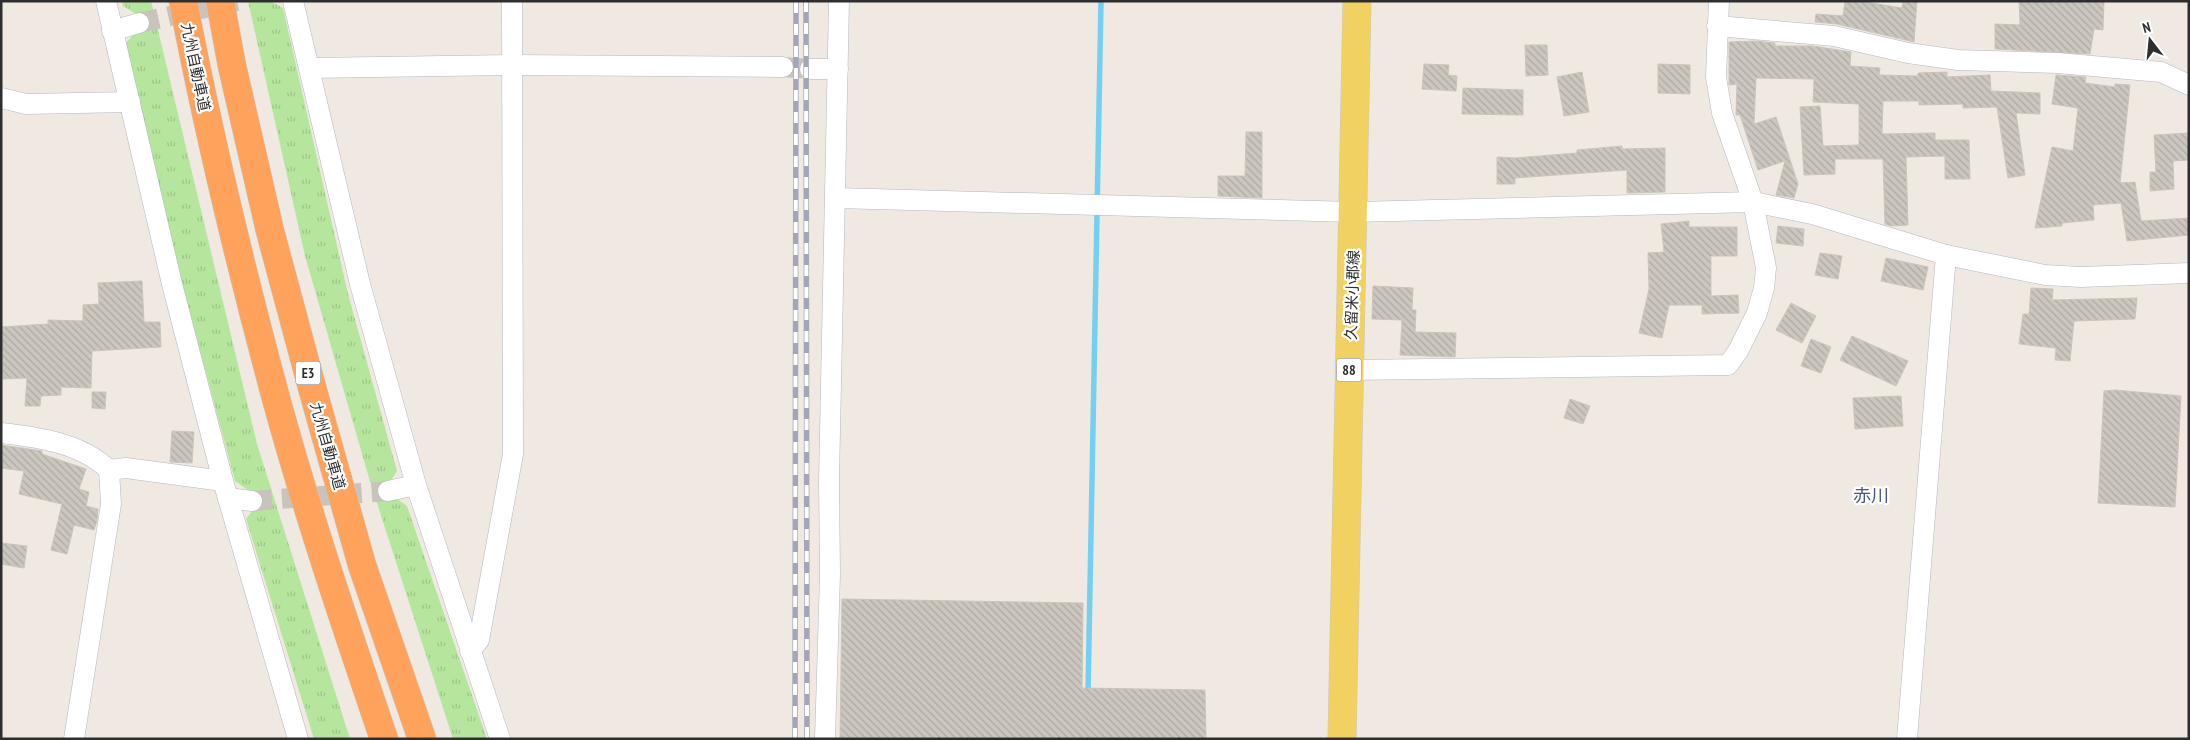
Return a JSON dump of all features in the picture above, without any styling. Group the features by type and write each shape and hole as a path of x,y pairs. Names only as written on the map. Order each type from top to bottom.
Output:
{"highway":[{"name":"九州自動車道","path":"183,1 197,75 235,240 277,403 329,576 384,739"},
{"name":"九州自動車道","path":"220,1 232,66 270,231 313,391 362,565 422,739"}],"main road":[{"name":"久留米小郡線","path":"1342,739 1357,1"}],"street":[{"path":"106,1 172,284 225,490 298,739"},
{"path":"293,1 360,284 416,484 500,739"},
{"path":"470,651 479,640 513,454 514,66 512,1"},
{"path":"826,739 830,574 829,480 840,1"},
{"path":"1349,370 1728,365 1738,351 1757,313 1764,288 1766,268 1753,202 1722,113 1716,77 1719,1"},
{"path":"112,31 139,23"},
{"path":"1717,26 1834,36 1908,53 1958,60 2058,63 2161,72 2189,85"},
{"path":"309,68 514,66 783,67"},
{"path":"810,69 838,69"},
{"path":"1,98 26,104 130,102"},
{"path":"836,198 1354,212 1753,202 1812,214 1946,255 2045,275 2081,277 2189,273"},
{"path":"1907,739 1946,255"},
{"path":"1,433 32,436 81,450 99,460 109,470 111,504 74,739"},
{"path":"109,470 126,468 225,490 252,501"},
{"path":"388,491 416,484"}],"green space":[{"path":"122,1 151,1 257,444 350,739 314,739 246,519 261,499 235,481 171,242 125,44 146,20 123,6"},
{"path":"248,1 270,1 283,8 348,294 397,471 385,490 407,506 487,739 453,739 369,478 305,256"}],"building":[{"path":"1845,1 1859,1 1902,8 1903,1 1917,1 1914,42 1837,24 1815,22 1816,14 1843,16"},
{"path":"2019,1 2104,1 2103,30 2094,29 2090,54 1995,49 1995,24 2020,25"},
{"path":"1757,41 1775,43 1775,46 1813,46 1851,52 1850,66 1880,68 1879,75 1918,76 1918,73 1947,72 1947,77 1990,75 1991,91 2040,93 2040,114 2016,113 2025,175 2008,178 1997,107 1963,108 1963,104 1919,105 1919,101 1883,101 1882,134 1935,133 1935,140 1969,140 1970,179 1945,179 1945,156 1906,157 1908,225 1891,226 1885,224 1883,159 1835,159 1835,174 1804,175 1800,107 1820,106 1823,146 1859,145 1859,104 1813,102 1814,79 1756,78 1754,124 1776,117 1798,184 1794,198 1776,195 1785,161 1758,170 1740,115 1736,115 1737,84 1729,85 1729,42"},
{"path":"1525,45 1547,45 1548,75 1526,76"},
{"path":"1424,64 1449,65 1448,75 1457,76 1456,91 1422,89"},
{"path":"1658,64 1690,65 1690,94 1658,93"},
{"path":"1582,72 1589,112 1564,116 1557,77"},
{"path":"2056,75 2086,77 2085,83 2115,87 2115,84 2130,85 2120,183 2135,182 2141,221 2189,218 2189,235 2127,241 2121,203 2093,205 2094,220 2062,223 2062,226 2035,228 2052,147 2073,151 2078,108 2052,104"},
{"path":"1463,88 1523,90 1523,115 1462,114"},
{"path":"1246,132 1262,132 1262,198 1218,196 1218,176 1245,176"},
{"path":"2189,133 2189,160 2173,161 2174,189 2150,191 2150,172 2156,172 2154,135"},
{"path":"1622,146 1622,149 1665,148 1665,192 1627,193 1627,170 1515,178 1515,184 1497,184 1497,157 1515,158 1577,153 1577,150"},
{"path":"1689,221 1689,227 1737,227 1737,256 1711,256 1711,296 1738,295 1739,313 1702,314 1702,305 1669,305 1662,338 1639,333 1649,289 1648,253 1664,252 1661,224"},
{"path":"1778,226 1804,229 1803,246 1776,243"},
{"path":"1820,253 1842,256 1838,279 1815,275"},
{"path":"1886,258 1928,267 1923,290 1881,281"},
{"path":"142,281 144,322 160,322 161,347 92,351 91,388 61,387 61,395 41,396 40,406 25,406 27,378 3,379 1,327 48,324 48,320 83,321 83,305 99,304 98,283"},
{"path":"1373,286 1413,288 1412,310 1416,310 1415,332 1456,333 1455,357 1400,355 1402,320 1372,319"},
{"path":"2031,288 2053,289 2052,300 2137,298 2135,319 2074,321 2070,361 2055,360 2056,348 2019,344 2023,314 2029,314"},
{"path":"1791,303 1816,316 1802,343 1776,330"},
{"path":"1852,336 1908,361 1896,386 1840,360"},
{"path":"1811,339 1831,347 1821,373 1801,366"},
{"path":"2115,390 2181,396 2175,507 2098,503 2104,391"},
{"path":"92,392 106,392 105,409 92,408"},
{"path":"1901,396 1903,426 1855,429 1853,398"},
{"path":"1570,399 1590,406 1583,424 1564,418"},
{"path":"172,431 194,432 192,463 170,462"},
{"path":"1,445 42,451 42,454 86,469 79,489 89,492 86,506 98,509 97,520 94,530 74,525 67,554 51,550 62,504 19,494 24,471 1,468"},
{"path":"1,543 27,546 24,568 1,564"},
{"path":"842,599 1083,603 1082,688 1205,690 1206,739 840,739"}],"waterway":[{"path":"1088,694 1101,1"}],"tunnel":[{"path":"139,23 237,1"},
{"path":"783,67 810,69"},
{"path":"252,501 388,491"}],"railway":[{"path":"795,739 796,1"},
{"path":"806,1 807,739"}],"district":[{"name":"赤川","path":"1871,495"}]}
